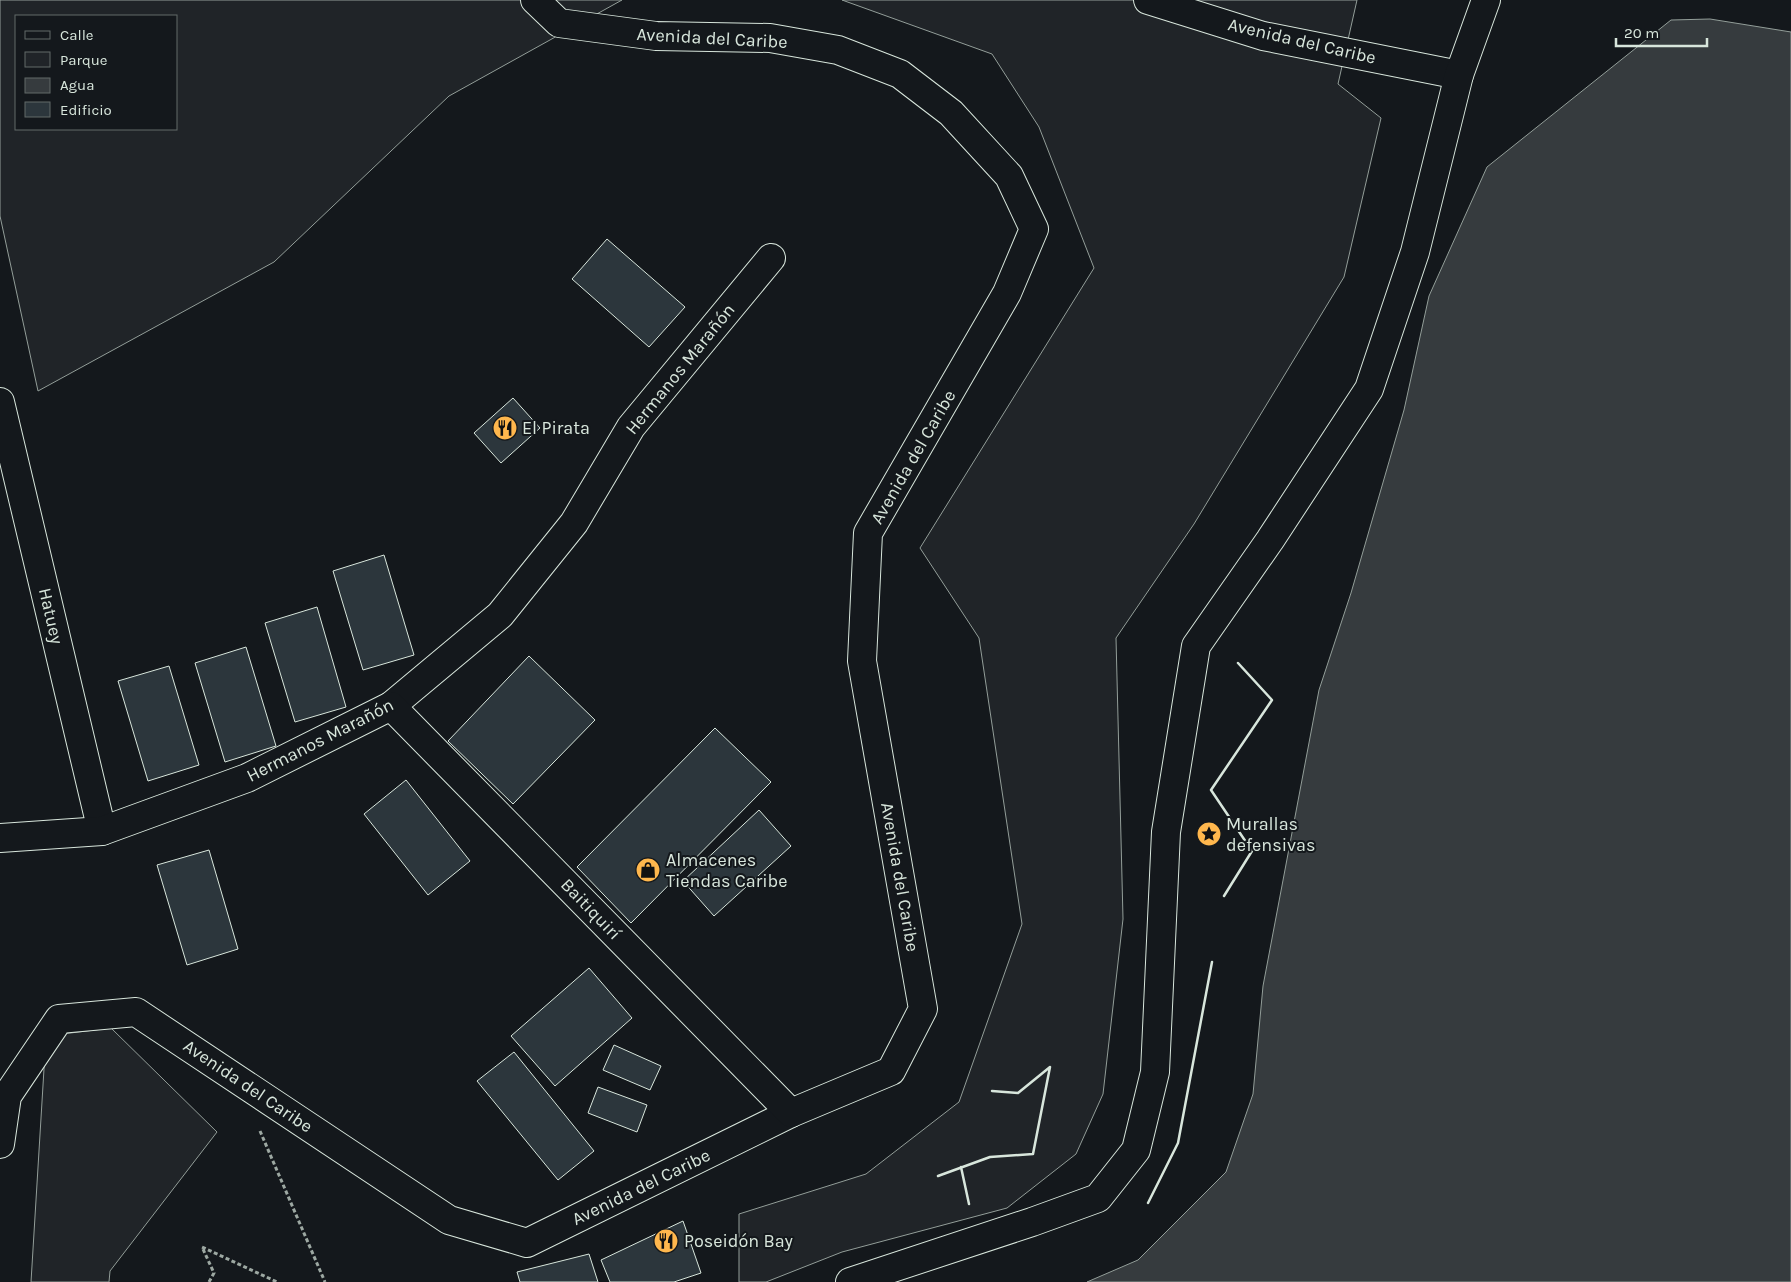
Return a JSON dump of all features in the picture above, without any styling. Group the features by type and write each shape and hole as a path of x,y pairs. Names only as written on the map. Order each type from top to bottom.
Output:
{"street":[{"name":"Avenida del Caribe","path":"0,1144 7,1096 59,1019 136,1012 449,1220 527,1243 791,1113 891,1071 923,1009 862,660 868,533 1007,293 1034,229 1010,176 952,113 900,74 838,50 770,38 656,36 559,23 535,0"},
{"name":"Avenida del Caribe","path":"1148,0 1263,36 1459,75"},
{"path":"850,1282 1032,1222 1098,1198 1136,1150 1155,1072 1166,832 1196,646 1270,540 1369,389 1415,252 1459,75 1486,0"},
{"name":"Hermanos Marañón","path":"0,838 102,831 247,778 391,706 500,615 574,523 630,427 771,258"},
{"name":"Hatuey","path":"0,402 9,476 102,831"},
{"name":"Baitiquirí","path":"391,706 791,1113"}],"path":[{"path":"258,1125 325,1282"},
{"path":"209,1282 214,1273 202,1247 276,1282"}],"green space":[{"path":"0,0 622,0 449,96 274,262 38,391 0,216"},
{"path":"842,0 1357,0 1338,84 1381,118 1344,277 1194,524 1116,638 1123,919 1103,1094 1076,1154 1007,1208 842,1252 766,1282 739,1282 739,1214 866,1174 959,1102 1022,924 979,638 920,548 1094,268 1039,127 992,54"},
{"path":"111,1028 217,1132 110,1271 109,1282 31,1282 46,1036"}],"water":[{"path":"1710,19 1791,32 1791,1282 1087,1282 1138,1260 1226,1172 1253,1094 1263,986 1319,690 1351,593 1404,410 1429,296 1487,167 1671,20"}],"building":[{"path":"607,239 685,307 649,347 572,279"},
{"path":"513,398 540,428 501,463 474,433"},
{"path":"384,555 414,655 363,670 333,571"},
{"path":"317,607 346,707 295,722 265,623"},
{"path":"246,647 276,746 225,762 195,663"},
{"path":"529,656 595,720 513,804 448,741"},
{"path":"169,666 199,765 148,781 118,681"},
{"path":"715,728 771,782 631,923 577,867"},
{"path":"406,780 470,861 428,895 364,814"},
{"path":"759,810 791,846 714,916 683,881"},
{"path":"209,850 238,949 187,965 157,865"},
{"path":"589,968 632,1018 555,1086 511,1036"},
{"path":"614,1045 661,1066 650,1090 603,1070"},
{"path":"514,1052 594,1151 558,1180 477,1081"},
{"path":"598,1087 647,1105 637,1132 588,1113"},
{"name":"Poseidón Bay","path":"683,1221 701,1273 674,1282 610,1282 601,1260"},
{"path":"589,1254 598,1282 520,1282 517,1272"}],"wall":[{"path":"1224,896 1252,851 1211,790 1272,700 1238,663"},
{"path":"1148,1203 1178,1143 1212,962"},
{"path":"938,1176 990,1157 1033,1154 1050,1067 1018,1093 992,1091"},
{"path":"961,1167 969,1204"}],"place":[{"name":"El Pirata","path":"505,428"},
{"name":"Murallas defensivas","path":"1209,834"},
{"name":"Almacenes Tiendas Caribe","path":"648,870"},
{"name":"Poseidón Bay","path":"666,1241"}]}
